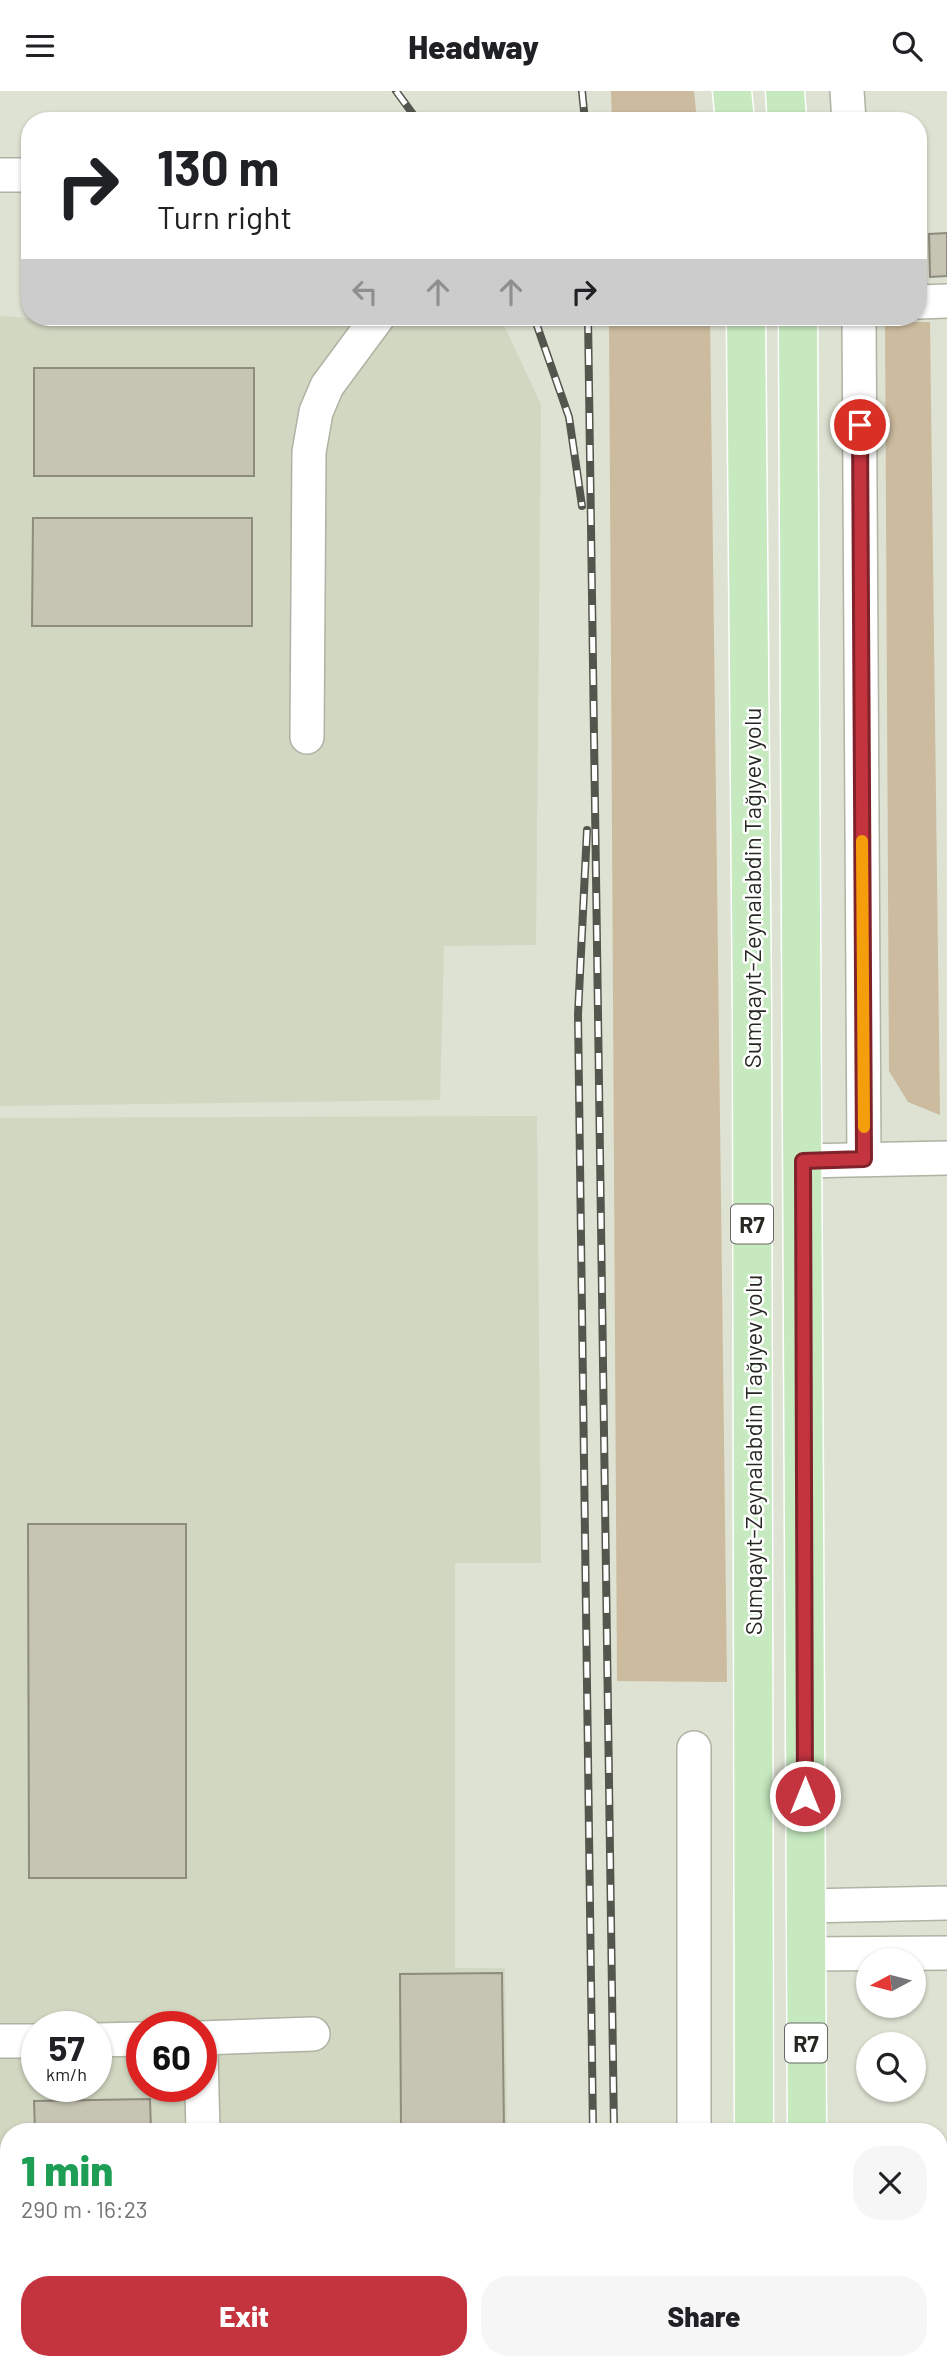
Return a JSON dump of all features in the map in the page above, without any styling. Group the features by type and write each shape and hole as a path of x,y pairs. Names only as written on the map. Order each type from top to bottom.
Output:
{"main road":[{"path":"732,91 734,112"},
{"path":"785,91 787,112"},
{"name":"Sumqayıt-Zeynalabdin Tağıyev yolu","path":"746,326 752,1013 754,2123"},
{"name":"Sumqayıt-Zeynalabdin Tağıyev yolu","path":"799,326 807,2123"}],"lane":[{"path":"847,91 848,112"},
{"path":"0,175 21,175"},
{"path":"927,302 947,301"},
{"path":"307,737 309,451 316,412 327,386 371,326"},
{"path":"859,326 864,1159"},
{"path":"803,1161 947,1158"},
{"path":"694,1748 694,2123"},
{"path":"805,1906 947,1903"},
{"path":"805,1954 947,1953"},
{"path":"217,2037 313,2034"},
{"path":"0,2041 21,2041"},
{"path":"203,2102 204,2123"}],"shaded area":[{"path":"611,91 694,91 696,112 612,112"},
{"path":"0,316 21,317 21,326 504,326 541,404 536,945 444,946 440,1100 0,1106"},
{"path":"927,322 930,322 940,1115 908,1102 889,1071 885,326 927,326"},
{"path":"609,326 710,326 727,1682 617,1681"},
{"path":"537,1116 541,1563 455,1563 455,1968 505,1968 507,2123 0,2123 0,1118"}],"building":[{"path":"947,233 947,276 930,277 929,234"},
{"path":"34,368 254,368 254,476 34,476"},
{"path":"33,518 252,518 252,626 32,626"},
{"path":"28,1524 186,1524 186,1878 29,1878"},
{"path":"502,1973 504,2123 401,2123 400,1974"},
{"path":"126,2099 126,2102 150,2102 151,2123 35,2123 34,2102 112,2102 112,2100"}],"railway":[{"path":"396,91 411,112"},
{"path":"582,91 584,112"},
{"path":"537,326 569,417 582,506"},
{"path":"588,326 614,2123"},
{"path":"587,830 578,1014 593,2123"}],"slow traffic":[{"path":"862,841 864,1127"}],"route":[{"path":"805,1796 803,1161 864,1159 860,425"}]}
